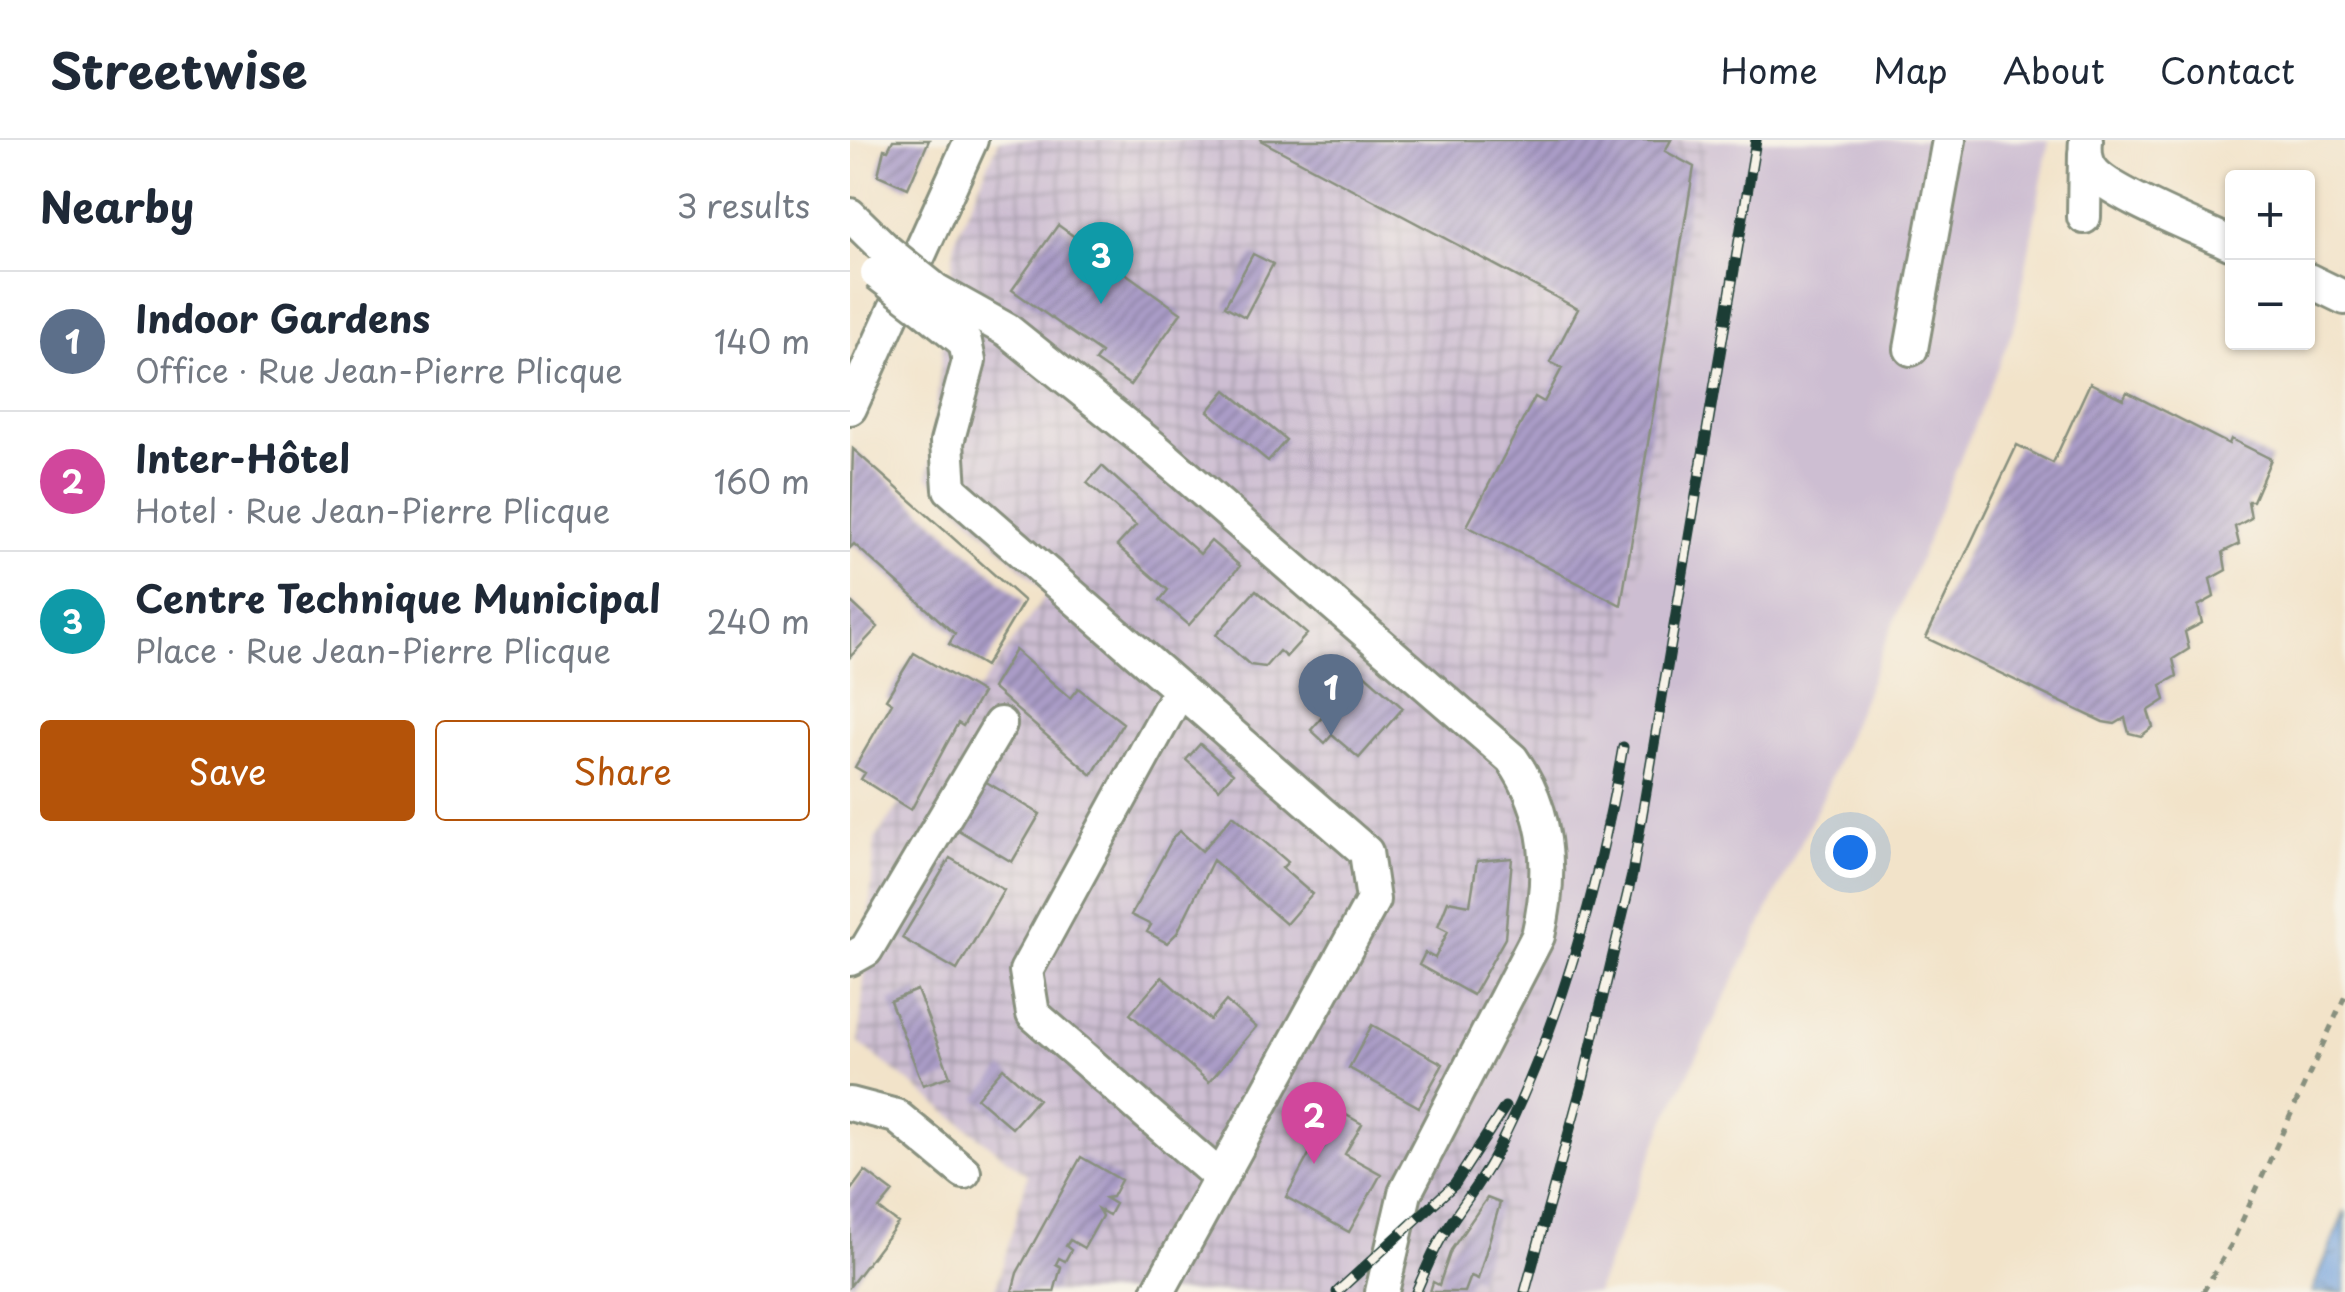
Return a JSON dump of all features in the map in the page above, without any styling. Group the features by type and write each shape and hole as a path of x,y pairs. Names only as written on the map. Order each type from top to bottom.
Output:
{"street":[{"path":"852,397 971,140"},
{"path":"1911,350 1949,140"},
{"path":"2084,217 2086,146"},
{"path":"2086,146 2092,172 2112,186 2225,241"},
{"path":"850,215 882,263"},
{"path":"850,250 882,263 932,301 965,342 969,361 947,442 950,489 1366,852 1373,900 1158,1292"},
{"path":"2315,283 2345,298"},
{"path":"932,301 1007,330 1154,448 1512,759 1530,786 1539,807 1546,851 1545,909 1538,936 1405,1192 1382,1292"},
{"path":"1179,691 1026,971 1033,1014 1221,1178"},
{"path":"850,959 866,950 1000,724"},
{"path":"850,1104 896,1116 964,1172"}],"path":[{"path":"2203,1292 2231,1244 2345,996"}],"shaded area":[{"path":"999,140 1709,140 1632,618 1569,802 1540,979 1468,1133 1532,1161 1485,1292 995,1292 1028,1175 859,1043 875,839 1047,593 928,477 955,239"},
{"path":"1709,140 2049,140 2016,322 1822,799 1665,1122 1596,1292 1485,1292 1531,1161 1468,1134 1540,979 1569,802 1632,618"}],"water":[{"path":"2345,1211 2345,1292 2312,1292"}],"building":[{"path":"893,140 929,140 908,188 878,175 884,149 888,150"},
{"path":"1260,140 1671,140 1665,151 1694,167 1621,605 1467,526 1535,397 1544,402 1562,368 1550,362 1578,309"},
{"path":"1058,225 1181,313 1130,385 1095,361 1101,353 1012,290"},
{"path":"1253,254 1273,264 1245,317 1225,306"},
{"path":"2090,383 2123,399 2127,392 2229,444 2231,439 2271,459 2253,501 2248,501 2251,518 2235,527 2239,544 2223,552 2226,570 2210,579 2214,597 2198,606 2202,623 2185,632 2189,649 2173,659 2177,676 2161,685 2165,700 2148,711 2153,727 2141,736 2129,733 2125,718 2115,724 2103,722 1926,638 2017,445 2053,463"},
{"path":"1226,390 1286,440 1268,461 1208,411"},
{"path":"853,449 1024,601 985,666 949,644 955,634 854,544 850,548"},
{"path":"1102,466 1200,554 1211,541 1240,566 1189,625 1160,600 1168,590 1117,546 1136,525 1087,483"},
{"path":"1256,590 1307,634 1286,657 1279,651 1265,667 1250,665 1216,635"},
{"path":"850,601 878,627 850,657"},
{"path":"1015,650 1070,698 1078,688 1123,723 1092,775 992,688"},
{"path":"914,653 982,693 963,726 958,723 911,810 861,779 865,773 855,767 892,703 886,699"},
{"path":"1362,672 1403,708 1359,758 1332,735 1325,743 1311,730"},
{"path":"1200,744 1233,773 1219,789 1186,760"},
{"path":"983,780 1040,814 1012,862 955,828"},
{"path":"1233,815 1288,862 1282,868 1312,894 1286,924 1213,860 1177,933 1167,943 1147,932 1151,925 1131,915 1174,836 1180,831 1202,851"},
{"path":"950,858 1004,890 957,970 902,938"},
{"path":"1512,858 1505,938 1473,995 1419,965 1425,953 1435,958 1448,931 1438,926 1448,901 1470,905 1477,861"},
{"path":"1162,977 1210,1020 1226,1001 1256,1027 1209,1082 1130,1014"},
{"path":"917,990 950,1076 923,1085 890,1001"},
{"path":"1372,1025 1443,1064 1419,1107 1349,1068"},
{"path":"1003,1068 1038,1099 1012,1128 977,1098"},
{"path":"1334,1108 1362,1124 1345,1154 1381,1174 1349,1232 1286,1197"},
{"path":"1081,1157 1121,1180 1112,1197 1105,1198 1115,1204 1109,1215 1098,1209 1102,1216 1084,1248 1070,1240 1066,1246 1071,1250 1065,1261 1059,1258 1056,1264 1061,1267 1054,1292 1012,1292 1017,1273"},
{"path":"865,1171 893,1192 879,1209 898,1223 850,1286 850,1191"},
{"path":"1487,1198 1500,1203 1478,1279 1471,1276 1465,1292 1430,1292 1433,1282 1439,1285 1451,1250"}],"railway":[{"path":"1525,1292 1582,1085 1632,875 1756,140"},
{"path":"1416,1292 1442,1237 1496,1153 1540,1055 1589,904 1623,747"},
{"path":"1337,1292 1455,1184 1505,1107"}],"place":[{"name":"Centre Technique Municipal","path":"1101,304"},
{"name":"Indoor Gardens","path":"1331,736"},
{"name":"Inter-Hôtel","path":"1314,1164"}]}
